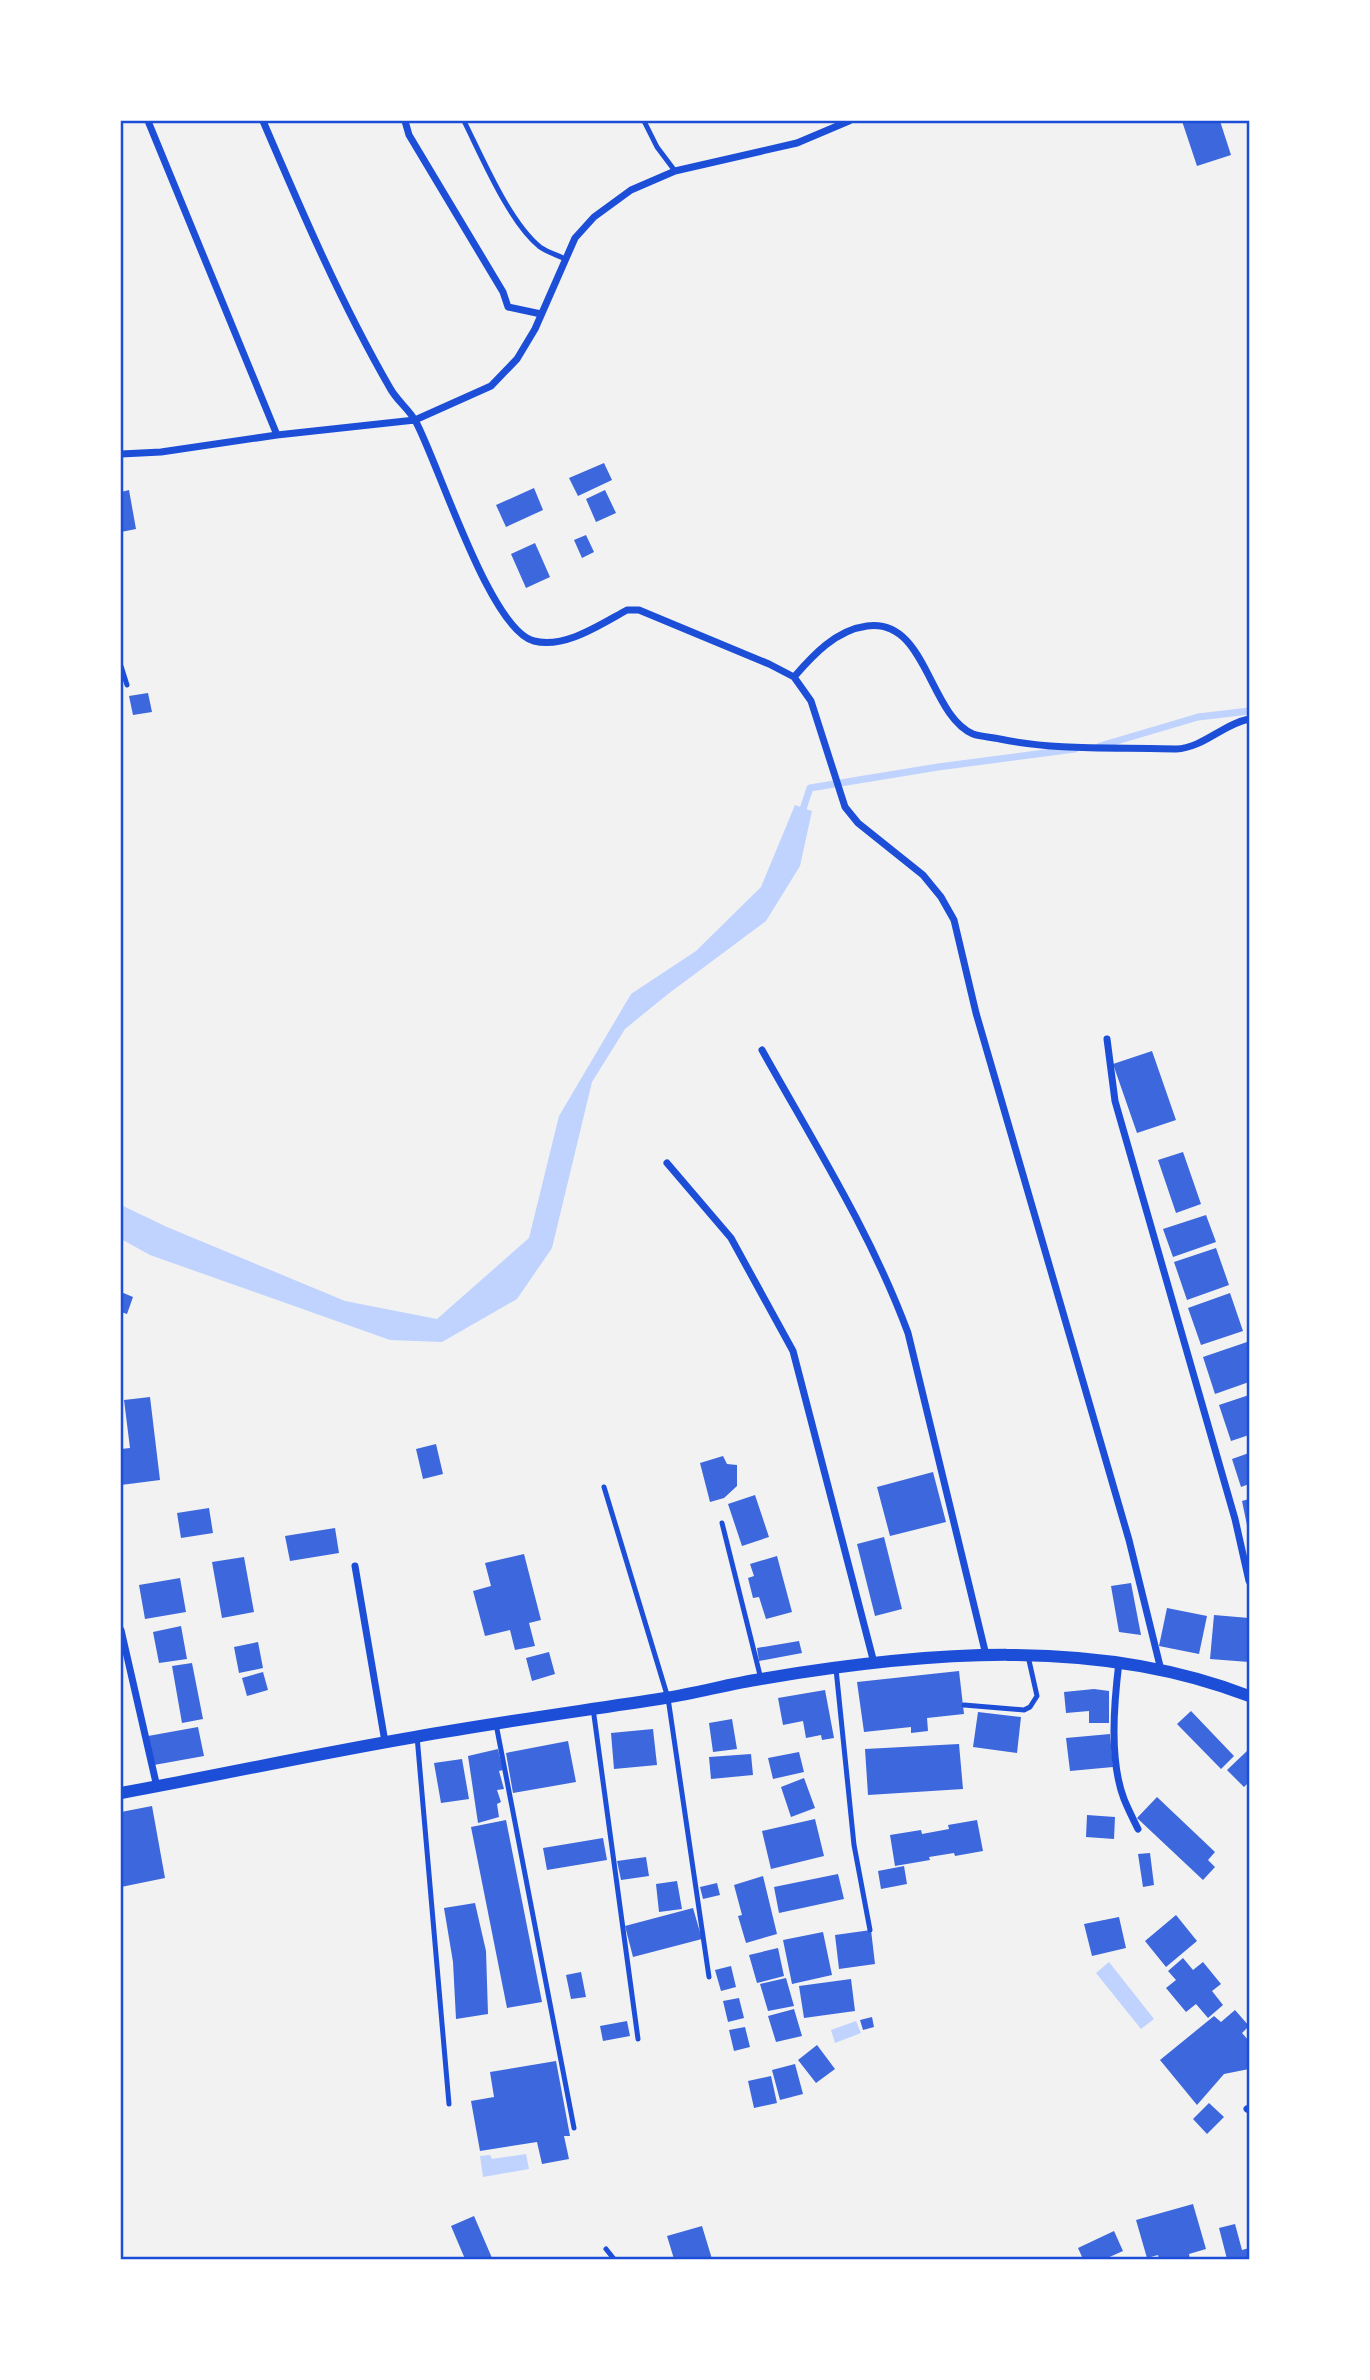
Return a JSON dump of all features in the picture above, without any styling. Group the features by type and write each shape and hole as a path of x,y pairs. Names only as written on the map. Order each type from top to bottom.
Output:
{"street":[{"path":"148,121 277,435"},
{"path":"263,121 347,309 392,392 415,420 486,583 514,630 533,641 558,643 627,610 639,610 794,677 811,701 845,807 858,822 923,875 954,919 976,1013 1129,1540 1160,1670"},
{"path":"405,121 409,135 503,292 508,307 541,314"},
{"path":"121,454 161,452 277,435 415,420 491,386 517,359 535,329 575,238 594,217 631,190 675,171 797,143 849,121"},
{"path":"794,677 817,651 839,636 859,627 876,624 890,626 901,634 950,711 960,724 973,734 1023,744 1176,749 1186,748 1224,728 1249,719"},
{"path":"1107,1039 1115,1101 1231,1506 1249,1581"},
{"path":"762,1050 871,1244 908,1333 986,1655"},
{"path":"667,1163 731,1238 793,1351 874,1663"},
{"path":"355,1566 385,1742"},
{"path":"121,1630 157,1787"},
{"path":"121,1793 417,1736 874,1663 986,1655 1119,1661 1214,1683 1249,1696"},
{"path":"1119,1661 1115,1698 1118,1773 1123,1797 1138,1829"}],"lane":[{"path":"464,121 495,184 524,231 541,248 565,259"},
{"path":"644,121 657,147 675,171"},
{"path":"121,666 127,685"},
{"path":"604,1488 668,1698 709,1977"},
{"path":"722,1523 761,1679"},
{"path":"964,1704 1024,1710 1030,1707 1037,1696 1028,1656"},
{"path":"836,1669 854,1845 870,1930"},
{"path":"593,1708 638,2039"},
{"path":"496,1724 574,2128"},
{"path":"417,1736 449,2104"},
{"path":"606,2249 614,2259"}],"water":[{"path":"795,805 812,811 800,866 766,921 625,1029 592,1082 552,1248 517,1299 442,1342 390,1340 150,1255 121,1239 121,1205 167,1227 345,1301 437,1319 529,1238 559,1116 631,994 696,951 761,887"},
{"path":"1109,1962 1154,2019 1141,2029 1096,1973"},
{"path":"856,2021 861,2033 835,2043 831,2030"},
{"path":"526,2154 529,2169 483,2177 480,2156 490,2155 492,2159"}],"building":[{"path":"1182,121 1220,121 1231,155 1197,166"},
{"path":"604,463 612,480 578,496 569,478"},
{"path":"534,488 543,510 506,527 496,505"},
{"path":"129,490 136,529 121,532 121,492"},
{"path":"605,490 616,513 596,522 586,499"},
{"path":"586,535 594,552 582,558 574,540"},
{"path":"535,543 550,577 526,588 511,554"},
{"path":"148,693 152,712 133,715 129,696"},
{"path":"1152,1051 1176,1120 1137,1133 1113,1064"},
{"path":"1183,1152 1201,1204 1176,1213 1158,1160"},
{"path":"1206,1215 1216,1242 1173,1257 1163,1229"},
{"path":"1216,1248 1229,1285 1187,1300 1174,1262"},
{"path":"121,1292 133,1297 127,1314 121,1312"},
{"path":"1230,1293 1243,1331 1201,1345 1188,1308"},
{"path":"1247,1342 1249,1382 1215,1394 1203,1357"},
{"path":"1249,1395 1249,1435 1231,1441 1219,1405"},
{"path":"150,1397 160,1480 121,1485 121,1449 130,1448 124,1400"},
{"path":"436,1444 443,1474 423,1479 416,1449"},
{"path":"1249,1453 1249,1484 1241,1487 1232,1459"},
{"path":"723,1456 727,1464 737,1465 737,1486 724,1498 710,1502 700,1463"},
{"path":"933,1472 946,1522 890,1536 877,1487"},
{"path":"755,1495 769,1537 742,1546 728,1504"},
{"path":"1249,1499 1249,1530 1248,1530 1242,1501"},
{"path":"209,1508 213,1533 181,1538 177,1513"},
{"path":"335,1528 339,1553 290,1561 285,1536"},
{"path":"884,1537 902,1609 875,1616 857,1544"},
{"path":"524,1554 541,1620 529,1623 535,1646 515,1650 510,1630 485,1636 473,1591 491,1586 485,1563"},
{"path":"777,1556 792,1612 766,1619 759,1597 753,1598 748,1578 754,1576 750,1564"},
{"path":"244,1557 254,1612 222,1618 212,1562"},
{"path":"180,1578 186,1612 145,1619 139,1585"},
{"path":"1131,1583 1141,1635 1119,1632 1111,1586"},
{"path":"1167,1608 1207,1616 1199,1654 1159,1646"},
{"path":"1214,1615 1249,1618 1249,1662 1210,1659"},
{"path":"181,1626 187,1659 159,1663 153,1632"},
{"path":"799,1641 802,1653 759,1661 757,1648"},
{"path":"258,1642 263,1668 239,1673 234,1647"},
{"path":"549,1652 555,1674 532,1681 526,1658"},
{"path":"192,1663 203,1719 182,1723 172,1666"},
{"path":"959,1671 964,1714 927,1718 928,1731 911,1733 911,1727 864,1732 857,1682"},
{"path":"263,1672 268,1690 247,1696 242,1678"},
{"path":"1094,1689 1109,1691 1109,1723 1089,1723 1089,1711 1066,1713 1064,1692"},
{"path":"825,1690 834,1738 822,1740 821,1735 806,1738 803,1721 783,1725 778,1698"},
{"path":"1191,1711 1234,1756 1221,1769 1177,1724"},
{"path":"978,1712 1021,1717 1017,1753 973,1747"},
{"path":"732,1719 737,1749 713,1752 709,1723"},
{"path":"198,1727 204,1756 154,1765 148,1736"},
{"path":"653,1729 657,1765 614,1769 611,1733"},
{"path":"1110,1734 1113,1767 1070,1771 1066,1738"},
{"path":"568,1741 576,1782 513,1793 506,1753"},
{"path":"959,1744 963,1789 868,1795 865,1749"},
{"path":"498,1749 503,1770 499,1771 504,1789 497,1790 501,1802 497,1804 499,1817 478,1823 468,1756"},
{"path":"1247,1751 1249,1782 1244,1787 1227,1770"},
{"path":"799,1752 804,1772 773,1779 768,1758"},
{"path":"751,1754 753,1775 711,1779 709,1757"},
{"path":"462,1759 469,1799 441,1803 434,1763"},
{"path":"804,1778 815,1808 791,1817 781,1787"},
{"path":"1157,1797 1215,1852 1208,1860 1215,1867 1203,1880 1137,1818"},
{"path":"152,1806 165,1878 121,1887 121,1812"},
{"path":"1087,1815 1115,1817 1114,1839 1086,1837"},
{"path":"815,1819 824,1856 771,1869 762,1831"},
{"path":"506,1820 542,2002 507,2008 471,1827"},
{"path":"977,1820 983,1851 929,1857 930,1860 895,1866 890,1835 921,1830 922,1834 949,1829 948,1825"},
{"path":"603,1838 607,1860 547,1870 543,1848"},
{"path":"1150,1853 1154,1885 1143,1887 1138,1854"},
{"path":"646,1857 649,1876 621,1880 617,1861"},
{"path":"904,1866 907,1884 881,1889 878,1871"},
{"path":"838,1874 844,1899 779,1913 774,1887"},
{"path":"763,1876 777,1934 746,1943 738,1916 742,1915 734,1885"},
{"path":"677,1881 682,1909 659,1912 656,1884"},
{"path":"717,1883 720,1895 703,1899 700,1887"},
{"path":"475,1903 486,1951 488,2014 456,2019 453,1962 444,1908"},
{"path":"693,1908 702,1939 633,1957 625,1926"},
{"path":"1176,1915 1197,1941 1166,1967 1145,1941"},
{"path":"1119,1917 1126,1948 1092,1956 1084,1924"},
{"path":"871,1930 875,1964 839,1969 835,1935"},
{"path":"823,1932 832,1975 792,1984 783,1940"},
{"path":"778,1948 784,1976 757,1983 749,1955"},
{"path":"1183,1958 1193,1970 1203,1962 1221,1984 1212,1991 1223,2005 1208,2018 1196,2004 1186,2012 1166,1988 1176,1980 1168,1971"},
{"path":"731,1966 736,1987 721,1991 715,1970"},
{"path":"581,1972 586,1997 571,1999 566,1975"},
{"path":"786,1978 794,2006 768,2011 760,1984"},
{"path":"851,1979 855,2011 804,2018 799,1986"},
{"path":"739,1998 744,2018 728,2022 723,2001"},
{"path":"794,2009 802,2036 776,2042 768,2016"},
{"path":"1235,2010 1249,2026 1242,2033 1249,2041 1249,2069 1224,2074 1197,2105 1160,2060 1214,2016 1221,2022"},
{"path":"872,2017 874,2027 863,2030 860,2020"},
{"path":"627,2021 630,2036 603,2041 600,2026"},
{"path":"745,2027 750,2047 734,2051 729,2030"},
{"path":"817,2045 835,2069 816,2083 798,2060"},
{"path":"556,2061 570,2136 564,2136 569,2159 542,2164 537,2142 480,2151 471,2101 494,2097 490,2072"},
{"path":"795,2064 803,2094 780,2100 772,2070"},
{"path":"771,2076 777,2103 754,2108 748,2081"},
{"path":"1209,2103 1224,2117 1207,2134 1193,2119"},
{"path":"1193,2204 1206,2249 1189,2254 1190,2259 1159,2259 1158,2255 1147,2258 1136,2220"},
{"path":"474,2216 492,2258 465,2259 451,2226"},
{"path":"1235,2224 1242,2250 1249,2248 1249,2259 1227,2259 1219,2228"},
{"path":"702,2226 712,2259 674,2259 667,2236"},
{"path":"1114,2231 1123,2251 1105,2259 1083,2259 1078,2248"}],"waterway":[{"path":"1100,746 1198,717 1249,711"},
{"path":"801,815 810,788 938,767 1075,749"}]}
